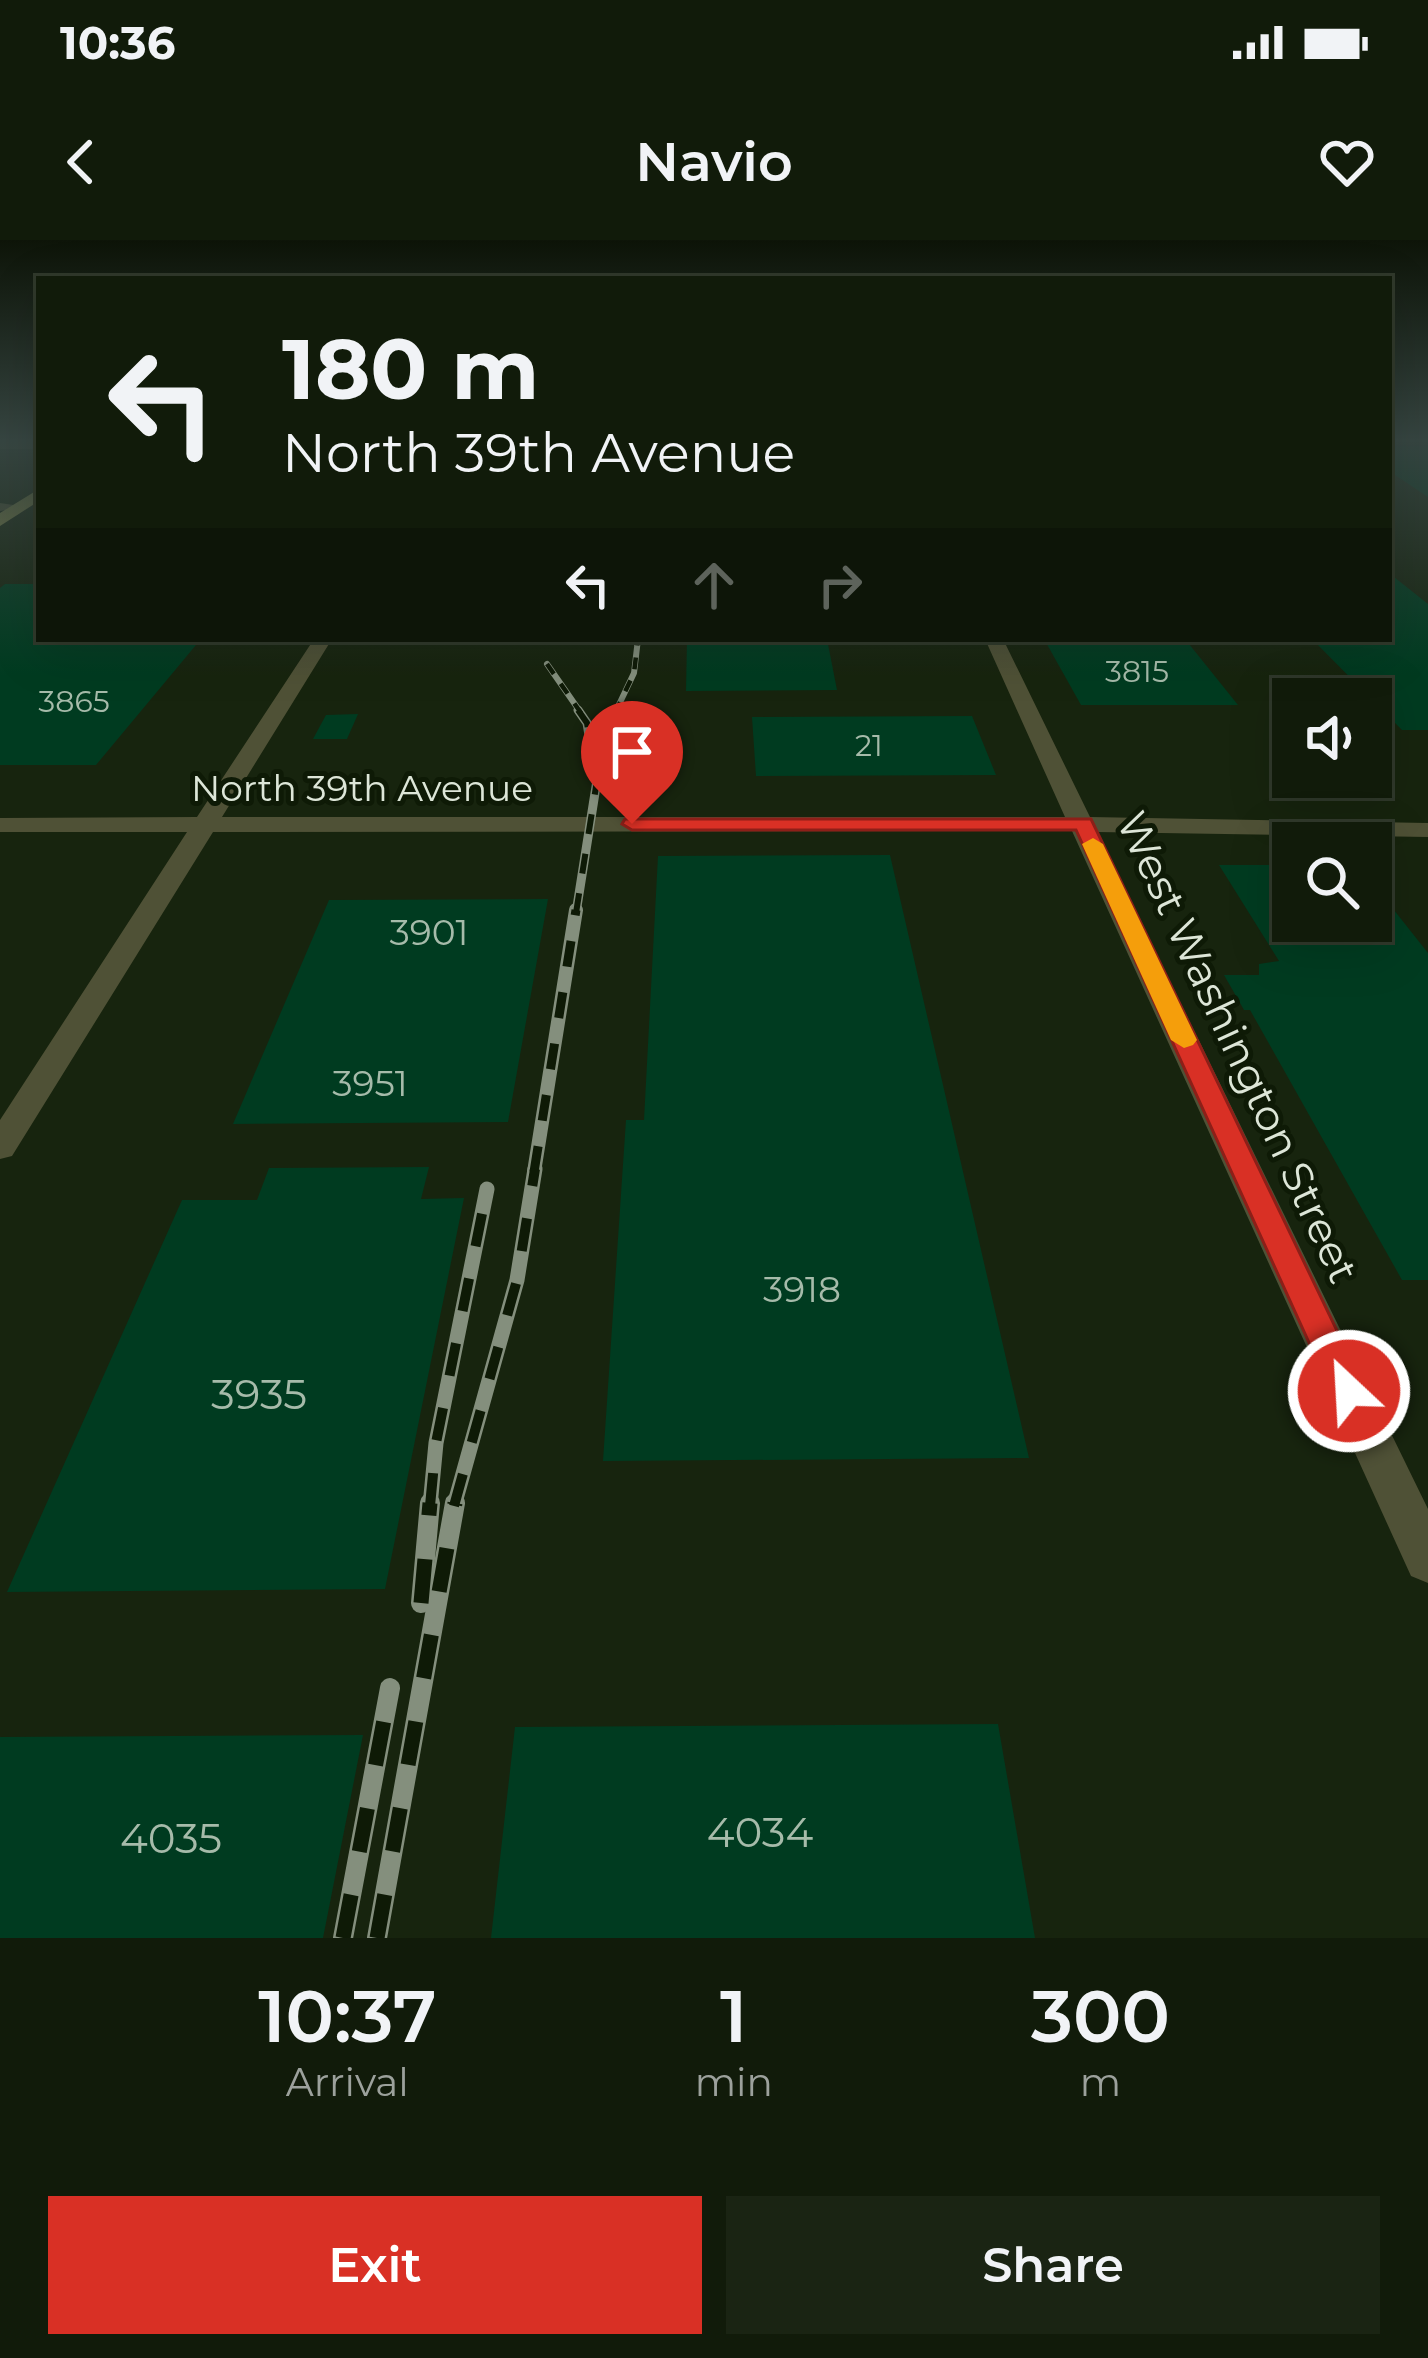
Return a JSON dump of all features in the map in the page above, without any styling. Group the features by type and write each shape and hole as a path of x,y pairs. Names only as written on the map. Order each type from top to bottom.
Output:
{"street":[{"path":"0,1147 321,642"},
{"name":"West Washington Street","path":"995,642 1428,1560"},
{"name":"North 39th Avenue","path":"0,825 1083,824 1428,830"}],"building":[{"path":"1392,575 1428,604 1428,730 1402,730 1392,720 1392,678 1351,678 1315,642 1392,642"},
{"path":"36,584 36,642 198,642 96,765 0,765 0,588"},
{"path":"687,642 828,642 837,690 686,691"},
{"path":"1046,642 1187,642 1238,705 1081,705"},
{"path":"358,714 347,739 313,739 326,715"},
{"path":"972,716 996,775 756,776 752,717"},
{"path":"890,855 1029,1458 603,1461 626,1120 644,1120 658,856"},
{"path":"1219,865 1272,865 1272,942 1392,942 1392,908 1428,953 1428,1280 1402,1280 1250,1010 1244,1010 1224,975 1259,975 1259,964 1279,961"},
{"path":"548,899 508,1122 233,1124 329,900"},
{"path":"429,1167 421,1199 464,1198 385,1589 7,1592 182,1200 257,1200 269,1168"},
{"path":"998,1724 1035,1938 491,1938 515,1727"},
{"path":"363,1735 323,1938 0,1938 0,1737"}],"railway":[{"path":"615,713 634,673 638,642"},
{"path":"547,664 581,713"},
{"path":"578,710 587,723 593,760"},
{"path":"576,913 604,736 616,710"},
{"path":"534,1172 576,910"},
{"path":"454,1506 517,1280 535,1169"},
{"path":"430,1506 436,1443 487,1189"},
{"path":"421,1603 430,1503"},
{"path":"377,1938 455,1503"},
{"path":"343,1938 390,1688"}],"slow traffic":[{"path":"1093,844 1184,1040"}],"route":[{"path":"632,824 1083,824 1349,1391"}]}
